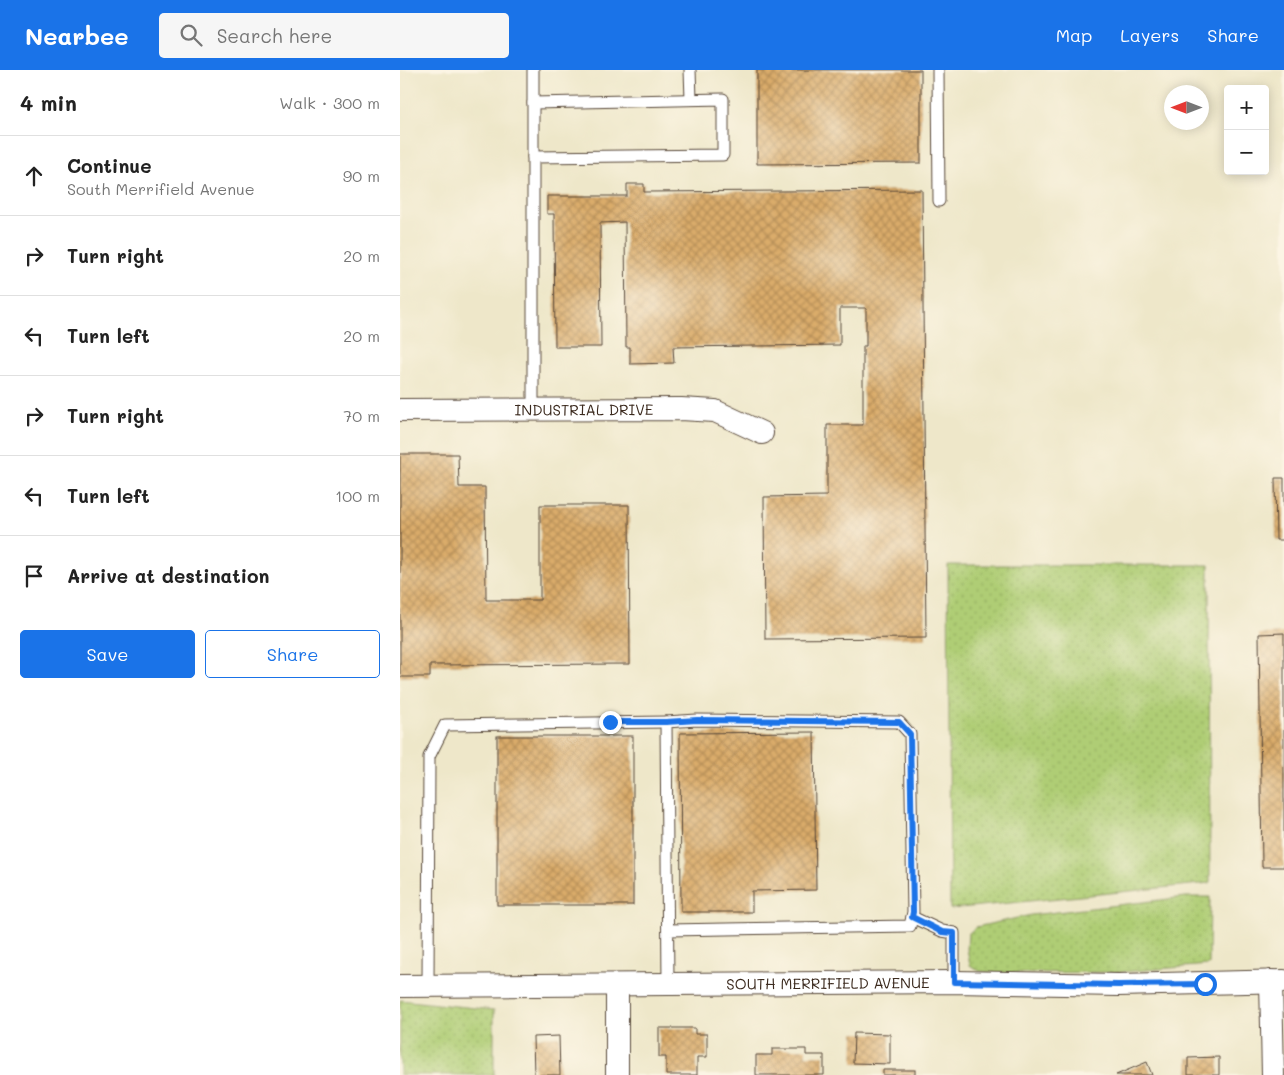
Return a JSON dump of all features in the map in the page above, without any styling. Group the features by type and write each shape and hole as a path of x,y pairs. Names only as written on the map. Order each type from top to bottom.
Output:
{"street":[{"name":"INDUSTRIAL DRIVE","path":"400,410 681,409 715,411 762,432"},
{"name":"SOUTH MERRIFIELD AVENUE","path":"400,986 954,982 1118,985 1277,981"},
{"path":"1273,1075 1277,981"},
{"path":"617,985 617,1075"}],"lane":[{"path":"533,70 533,409"},
{"path":"690,70 690,99"},
{"path":"938,70 939,201"},
{"path":"533,103 723,99 723,155 533,157"},
{"path":"428,986 429,757 445,725 697,720 899,722 910,734 913,902 910,926 668,930"},
{"path":"666,722 668,984"},
{"path":"912,917 942,932 954,933 954,982"}],"green space":[{"path":"948,565 1209,565 1210,883 950,909"},
{"path":"1186,897 1210,897 1209,965 1121,972 998,973 979,971 970,965 967,948 968,934 976,927 1031,915"},
{"path":"400,1000 494,1010 494,1075 400,1075"}],"building":[{"path":"757,70 921,70 921,163 757,164"},
{"path":"627,184 644,184 644,192 922,190 926,638 765,639 764,497 827,496 827,425 863,425 863,346 866,346 866,308 840,308 840,345 673,347 674,363 630,364 630,347 626,347 625,222 600,223 601,347 555,347 554,214 547,214 547,196 627,196"},
{"path":"400,454 458,454 459,487 485,487 486,600 540,600 540,505 629,505 630,664 430,665 430,677 400,677"},
{"path":"1275,478 1284,478 1284,540 1276,540"},
{"path":"1284,633 1284,867 1262,867 1259,634"},
{"path":"814,732 816,890 752,891 752,912 681,912 680,733"},
{"path":"497,736 633,736 633,905 497,905"},
{"path":"659,1028 695,1028 695,1034 707,1034 707,1057 697,1057 697,1075 666,1075 666,1057 659,1057"},
{"path":"854,1033 890,1034 890,1064 853,1063"},
{"path":"559,1036 560,1075 534,1075 533,1037"},
{"path":"772,1049 806,1049 806,1055 824,1055 824,1075 756,1075 756,1055 772,1055"},
{"path":"1219,1057 1219,1075 1188,1075 1188,1058"},
{"path":"1147,1062 1152,1075 1116,1075"},
{"path":"883,1070 915,1070 915,1075 883,1075"}],"route":[{"path":"610,722 697,720 899,722 910,734 912,917 942,932 954,933 954,982 1118,985 1205,984"}]}
